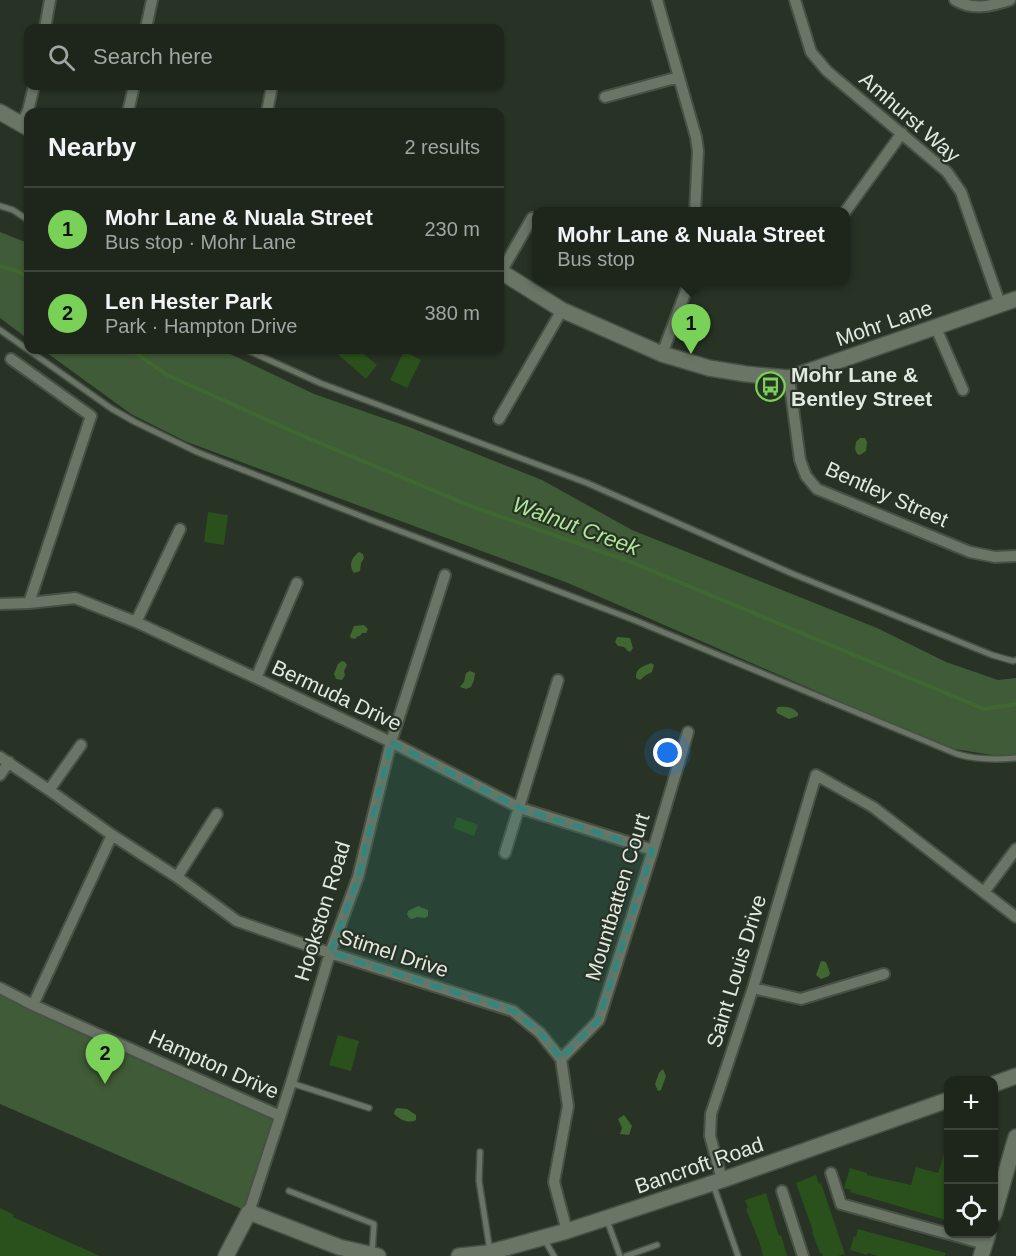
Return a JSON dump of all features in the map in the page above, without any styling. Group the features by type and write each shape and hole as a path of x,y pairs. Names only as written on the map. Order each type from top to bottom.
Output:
{"street":[{"path":"46,24 50,0"},
{"path":"147,24 152,0"},
{"path":"657,0 693,124 698,151 695,207"},
{"name":"Amhurst Way","path":"795,0 811,52 827,71 947,172 961,192 1000,304"},
{"path":"955,0 963,5 988,7 1010,0"},
{"path":"605,97 680,77"},
{"path":"29,108 32,90"},
{"path":"129,108 133,90"},
{"path":"268,108 271,90"},
{"path":"0,112 24,125"},
{"path":"849,207 902,133"},
{"path":"504,264 532,218"},
{"name":"Mohr Lane","path":"504,274 562,310 662,354 709,368 789,378 1016,299"},
{"path":"662,354 688,285"},
{"path":"499,419 562,310"},
{"path":"936,328 963,390"},
{"path":"11,359 91,416 29,603"},
{"name":"Bentley Street","path":"789,378 800,460 806,476 817,489 970,552 995,557 1016,556"},
{"path":"136,622 180,529"},
{"name":"Hookston Road","path":"226,1256 249,1212 291,1083 330,953 357,877 391,742 445,574"},
{"path":"256,678 297,583"},
{"name":"Bermuda Drive","path":"0,604 75,598 136,622 256,678 391,742 520,808 653,850"},
{"path":"506,853 558,680"},
{"name":"Mountbatten Court","path":"561,1059 599,1020 688,732"},
{"path":"49,789 81,745"},
{"path":"0,775 5,759"},
{"name":"Stimel Drive","path":"5,759 237,921 513,1011 540,1033 561,1059"},
{"name":"Saint Louis Drive","path":"717,1182 710,1137 711,1113 753,988 816,775 873,807 984,892"},
{"path":"177,877 217,814"},
{"path":"33,1005 112,835"},
{"path":"1016,849 984,892 1016,917"},
{"path":"753,988 801,999 884,974"},
{"name":"Hampton Drive","path":"0,988 280,1116"},
{"path":"561,1059 568,1106 554,1182 567,1231"},
{"path":"998,1082 1016,1076"},
{"name":"Bancroft Road","path":"459,1256 488,1254 567,1231 717,1182 944,1101"},
{"path":"998,1197 1016,1137"},
{"path":"831,1173 841,1204 985,1245"},
{"path":"782,1191 803,1256"},
{"path":"249,1212 339,1247 375,1255"}],"lane":[{"path":"0,206 13,210 24,217"},
{"path":"0,330 24,347"},
{"path":"34,354 112,409 197,452 634,620 957,754 988,760 1016,758"},
{"path":"257,354 320,383 587,483 783,570 992,655 1016,660"},
{"path":"291,1083 369,1108"},
{"path":"480,1152 479,1180 488,1254"},
{"path":"717,1182 738,1256"},
{"path":"289,1191 374,1224 375,1255"},
{"path":"606,1218 620,1256"},
{"path":"543,1238 554,1256"},
{"path":"626,1256 657,1245"}],"highlighted area":[{"path":"391,742 520,808 653,850 599,1020 561,1059 540,1033 513,1011 330,953 358,877"}],"shaded area":[{"path":"0,232 24,241 24,336 0,318"},
{"path":"48,354 230,354 314,394 409,427 542,480 632,530 877,628 946,662 998,680 1016,678 1016,756 1004,757 955,749 871,715 568,583 187,442 131,414"},
{"path":"860,438 865,438 867,442 866,451 860,455 855,449 856,442"},
{"path":"359,552 364,558 360,571 354,573 351,567 352,561"},
{"path":"364,625 368,629 366,633 362,633 355,639 351,638 354,626"},
{"path":"617,637 630,638 633,648 630,652 618,646 615,642"},
{"path":"342,661 347,665 342,680 336,679 334,674 338,664"},
{"path":"651,663 654,665 652,672 640,680 636,678 638,670"},
{"path":"470,671 475,673 471,687 466,689 460,687 466,673"},
{"path":"778,707 792,708 798,716 789,719 777,713"},
{"path":"418,906 428,910 428,916 409,918 408,911"},
{"path":"821,961 826,962 830,973 829,976 821,979 816,975"},
{"path":"0,988 280,1116 249,1212 0,1104"},
{"path":"663,1069 666,1076 661,1090 658,1091 655,1084"},
{"path":"397,1108 407,1109 416,1115 416,1120 407,1121 399,1118 394,1114"},
{"path":"624,1115 632,1126 629,1135 620,1134 622,1128 618,1119"}],"building":[{"path":"338,354 364,354 377,365 366,379"},
{"path":"403,354 410,354 421,360 407,388 390,380"},
{"path":"208,512 228,515 224,545 204,542"},
{"path":"457,817 478,825 474,836 453,828"},
{"path":"338,1035 359,1041 351,1071 329,1065"},
{"path":"944,1154 944,1219 850,1192 851,1190 844,1188 850,1168 867,1173 867,1175 911,1185 916,1167 938,1173"},
{"path":"816,1175 819,1184 821,1183 845,1254 823,1256 812,1232 796,1183"},
{"path":"766,1193 787,1256 763,1256 746,1209 748,1208 745,1200"},
{"path":"0,1208 14,1215 13,1217 100,1256 0,1256"},
{"path":"858,1229 946,1253 945,1256 878,1256 868,1253 867,1255 850,1250"}],"waterway":[{"name":"Walnut Creek","path":"0,266 24,275"},
{"name":"Walnut Creek","path":"138,354 167,375 310,439 473,507 626,560 984,709 1016,704"}],"place":[{"name":"Mohr Lane & Nuala Street","path":"691,354"},
{"name":"Mohr Lane & Bentley Street","path":"770,386"},
{"name":"Len Hester Park","path":"105,1084"}]}
